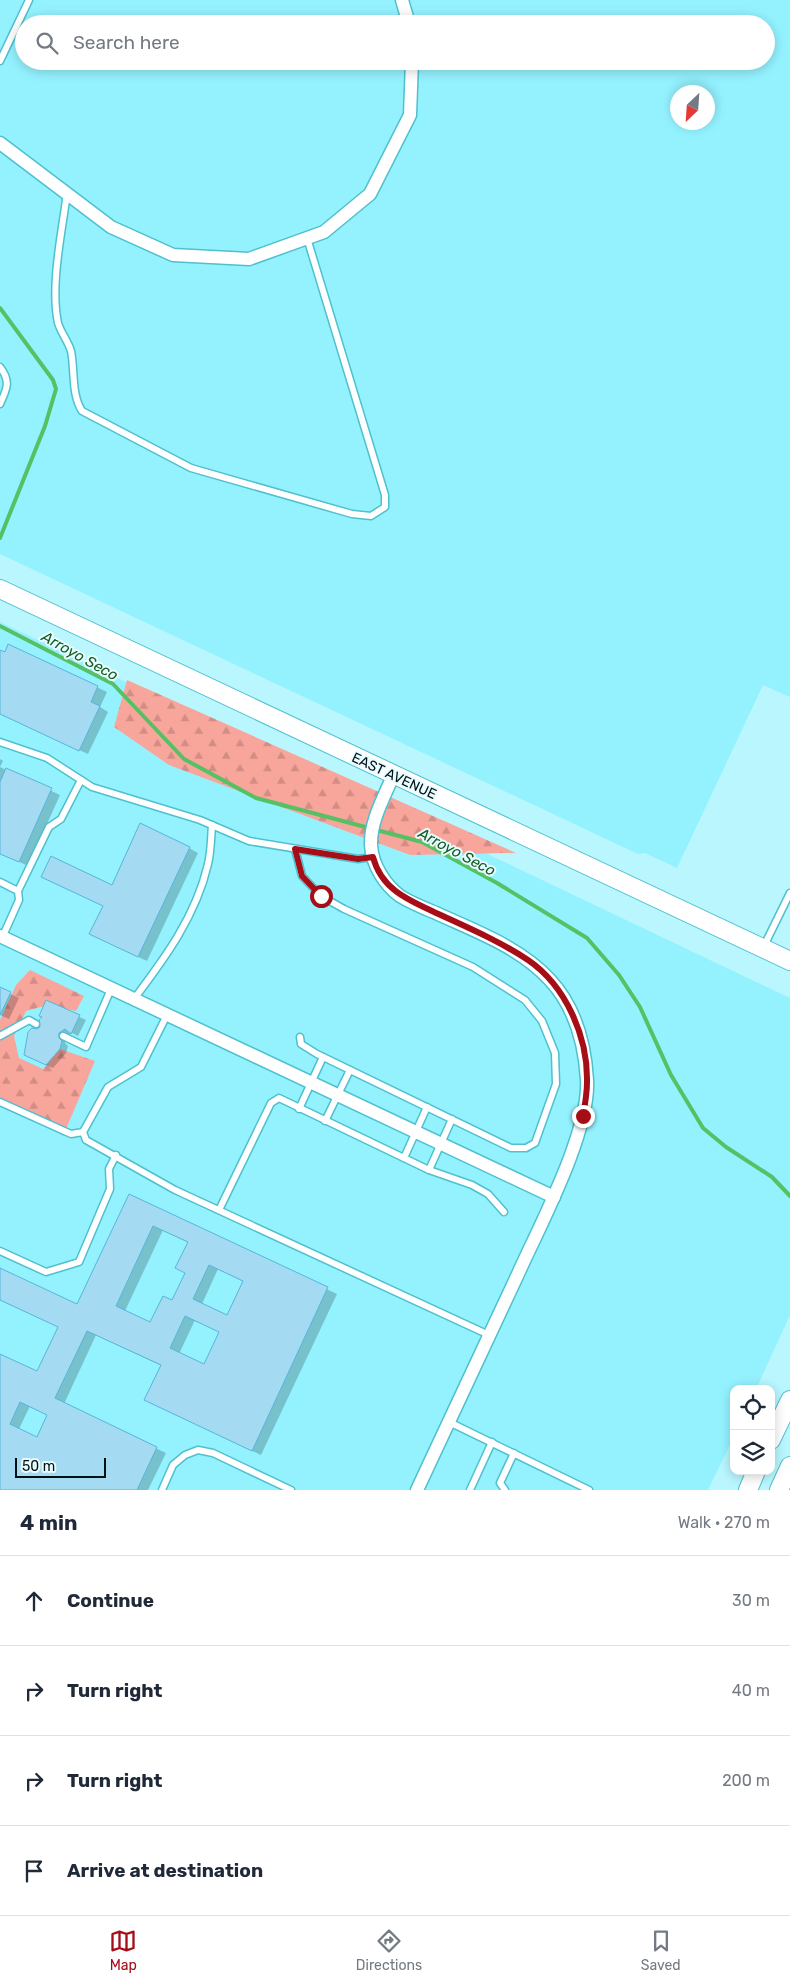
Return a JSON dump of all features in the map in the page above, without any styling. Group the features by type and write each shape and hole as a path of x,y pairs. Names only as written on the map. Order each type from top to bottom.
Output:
{"street":[{"path":"402,0 406,15"},
{"path":"0,143 111,228 173,255 249,260 324,232 370,194 410,115 412,70"},
{"name":"EAST AVENUE","path":"0,589 393,776 790,961"},
{"path":"393,776 372,833 373,857 387,884 401,897 497,942 529,961 551,981 566,1002 581,1035 587,1082 583,1116 554,1197 417,1490"},
{"path":"1,937 554,1197"},
{"path":"775,1432 790,1400"},
{"path":"779,1490 790,1466"},
{"path":"748,1490 754,1475"}],"lane":[{"path":"21,15 28,0"},
{"path":"0,61 15,28"},
{"path":"67,193 58,270 57,309 59,324 70,350 76,396 82,411 191,468 352,514 371,516 385,507 385,494 307,238"},
{"path":"0,367 6,376 8,386 0,404"},
{"path":"0,742 47,758 92,787 128,799 166,808 249,841 358,859 373,857"},
{"path":"1,937 19,900 18,891 49,827 61,819 81,780"},
{"path":"134,999 170,951 196,901 208,863 212,825"},
{"path":"295,849 302,876 321,896 344,909 473,967 525,1000 542,1021 555,1054 556,1084 535,1143 526,1148 511,1148 323,1057 301,1044 300,1037"},
{"path":"0,882 18,891"},
{"path":"763,949 790,893"},
{"path":"63,1036 86,1047 112,989"},
{"path":"167,1015 142,1067 108,1087 83,1132 86,1140 126,1160 151,1178 489,1335"},
{"path":"1,1038 29,1020 36,1024"},
{"path":"299,1109 323,1057"},
{"path":"324,1121 350,1070"},
{"path":"219,1210 270,1103 279,1098 429,1170 484,1192 504,1212"},
{"path":"0,1102 71,1134 83,1132"},
{"path":"404,1158 427,1107"},
{"path":"429,1170 452,1119"},
{"path":"0,1251 46,1272 79,1262 110,1189 109,1169 116,1156"},
{"path":"449,1422 589,1490"},
{"path":"470,1490 492,1442"},
{"path":"162,1490 173,1465 185,1455 198,1450 213,1453 291,1490"},
{"path":"505,1490 500,1483 514,1453"}],"shaded area":[{"path":"0,0 790,0 790,697 763,685 677,868 645,853 638,854 0,554"},
{"path":"0,622 790,998 790,1315 758,1385 730,1385 730,1444 708,1490 0,1490"}],"green space":[{"path":"127,680 516,853 410,855 169,765 114,727"},
{"path":"30,970 84,996 76,1011 48,1005 26,1011 14,1036 19,1058 43,1069 60,1049 95,1061 63,1136 38,1118 0,1100 0,1020 16,985"}],"building":[{"path":"8,644 98,686 91,702 100,706 79,751 0,714 0,650 5,652"},
{"path":"6,768 52,788 19,862 0,854 0,782"},
{"path":"140,823 190,847 138,957 89,934 103,906 41,877 51,856 112,885"},
{"path":"0,987 11,992 0,1015"},
{"path":"46,1000 80,1015 71,1034 65,1029 59,1033 59,1038 62,1041 60,1049 46,1065 24,1055 28,1032 32,1028 37,1029 40,1027 39,1020 42,1017 39,1016"},
{"path":"129,1194 328,1287 252,1451 144,1400 161,1365 87,1331 55,1398 157,1447 137,1490 0,1490 0,1354 37,1371 58,1327 0,1300 0,1268 77,1304","holes":["153,1226 188,1242 175,1268 185,1273 172,1300 163,1296 150,1322 116,1306","209,1265 243,1281 227,1315 193,1299","185,1316 219,1332 204,1364 170,1348","20,1402 47,1415 37,1437 10,1424"]}],"waterway":[{"name":"Arroyo Seco","path":"0,308 53,380 56,389 45,426 0,538"},
{"name":"Arroyo Seco","path":"0,626 113,684 184,759 256,798 422,842 497,883 587,938 619,975 640,1007 671,1075 703,1128 726,1147 772,1177 790,1196"}],"route":[{"path":"321,896 302,876 295,849 358,859 373,857 387,884 401,897 497,942 529,961 551,981 566,1002 581,1035 587,1082 583,1116"}]}
